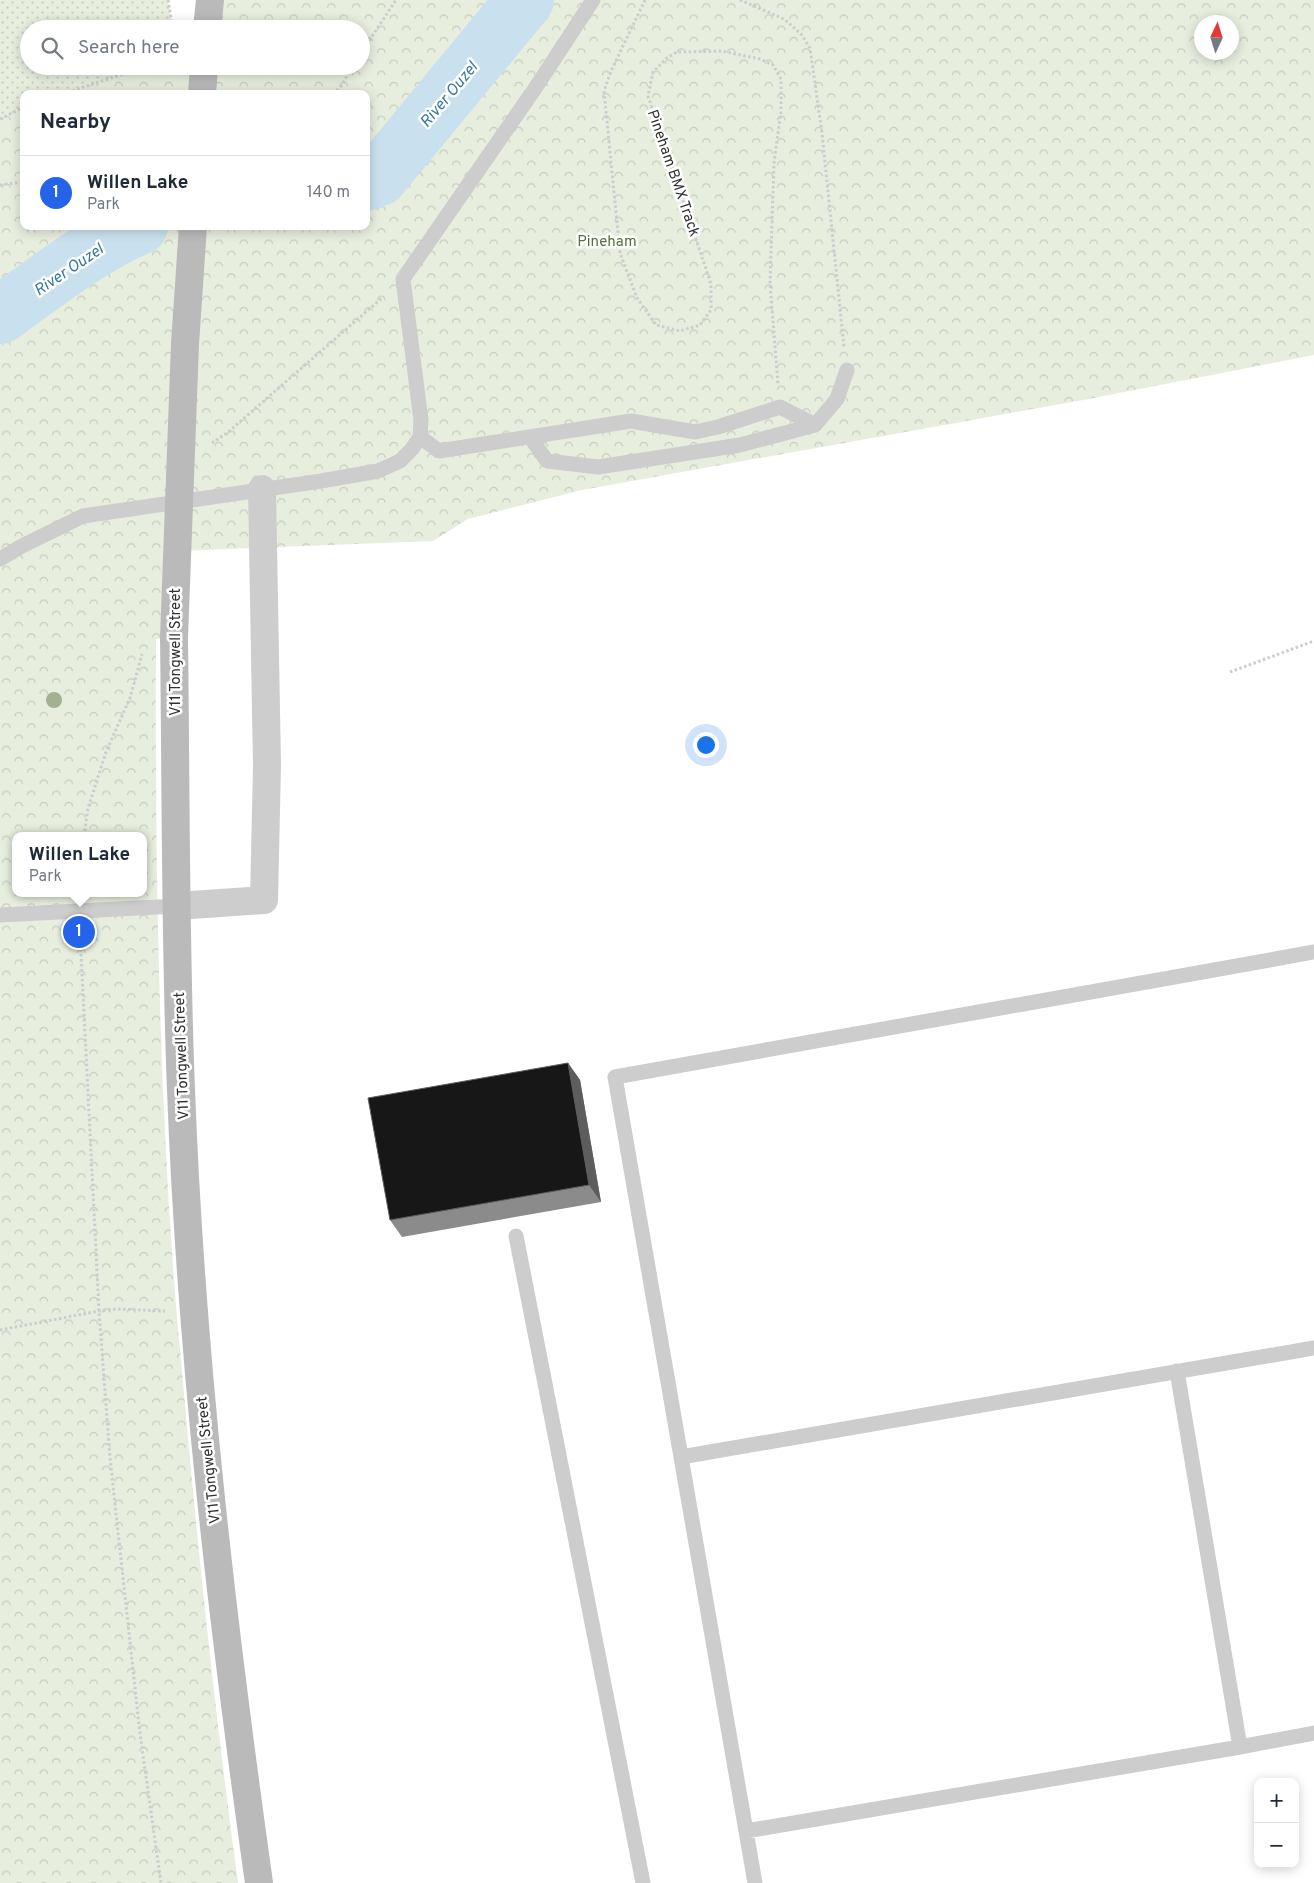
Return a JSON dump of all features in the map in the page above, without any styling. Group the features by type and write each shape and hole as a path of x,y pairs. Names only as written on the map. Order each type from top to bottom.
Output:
{"street":[{"path":"208,20 210,0"},
{"path":"202,90 203,75"},
{"name":"V11 Tongwell Street","path":"193,230 185,344 174,638 181,1089 194,1315 210,1491 259,1883"},
{"path":"177,906 264,900 266,765 262,490"}],"lane":[{"path":"0,559 83,516 378,471 400,461 412,449 420,437 421,420 403,279 536,87 593,0"},
{"path":"530,437 547,461 598,466 740,445 815,425 837,399 847,370"},
{"path":"420,437 439,451 631,421 695,432 718,427 780,407 815,425"},
{"path":"0,915 177,906"},
{"path":"755,1883 615,1077 1314,952"},
{"path":"516,1236 643,1883"},
{"path":"681,1458 1314,1348"},
{"path":"1177,1372 1240,1748"},
{"path":"746,1831 1240,1748 1314,1733"}],"path":[{"path":"168,0 171,20"},
{"path":"370,39 396,0"},
{"name":"Pineham BMX Track","path":"646,0 611,71 604,91 620,253 637,298 656,325 680,331 700,325 712,310 711,284 648,96 653,72 667,58 677,52 722,51 760,59 773,65 781,79 780,112 774,162 770,283 780,407"},
{"path":"740,0 784,19 802,34 810,48 822,133 847,370"},
{"path":"75,90 121,75"},
{"path":"337,90 348,75"},
{"path":"0,119 20,109"},
{"path":"0,185 20,182"},
{"path":"210,444 227,433 403,279"},
{"path":"1230,672 1314,641"},
{"path":"85,832 88,808 106,752 130,698 144,646"},
{"path":"79,912 99,1310 110,1458 140,1734 161,1883"},
{"path":"0,1330 99,1310 164,1311 194,1315"}],"green space":[{"path":"0,0 168,0 171,20 20,20 20,75 120,75 75,90 20,90 20,109 0,119"},
{"name":"Pineham","path":"210,0 1314,0 1314,355 1083,400 582,490 468,519 433,541 177,551 174,638 156,639 157,874 164,1109 174,1285 191,1474 216,1708 238,1883 0,1883 0,119 20,109 20,230 370,230 370,90 75,90 120,75 370,75 370,20 208,20"}],"building":[{"path":"568,1063 589,1185 390,1220 368,1098"}],"waterway":[{"name":"River Ouzel","path":"370,180 379,177 525,0"},
{"name":"River Ouzel","path":"0,315 85,255 131,230"}],"place":[{"name":"Willen Lake","path":"79,932"}]}
